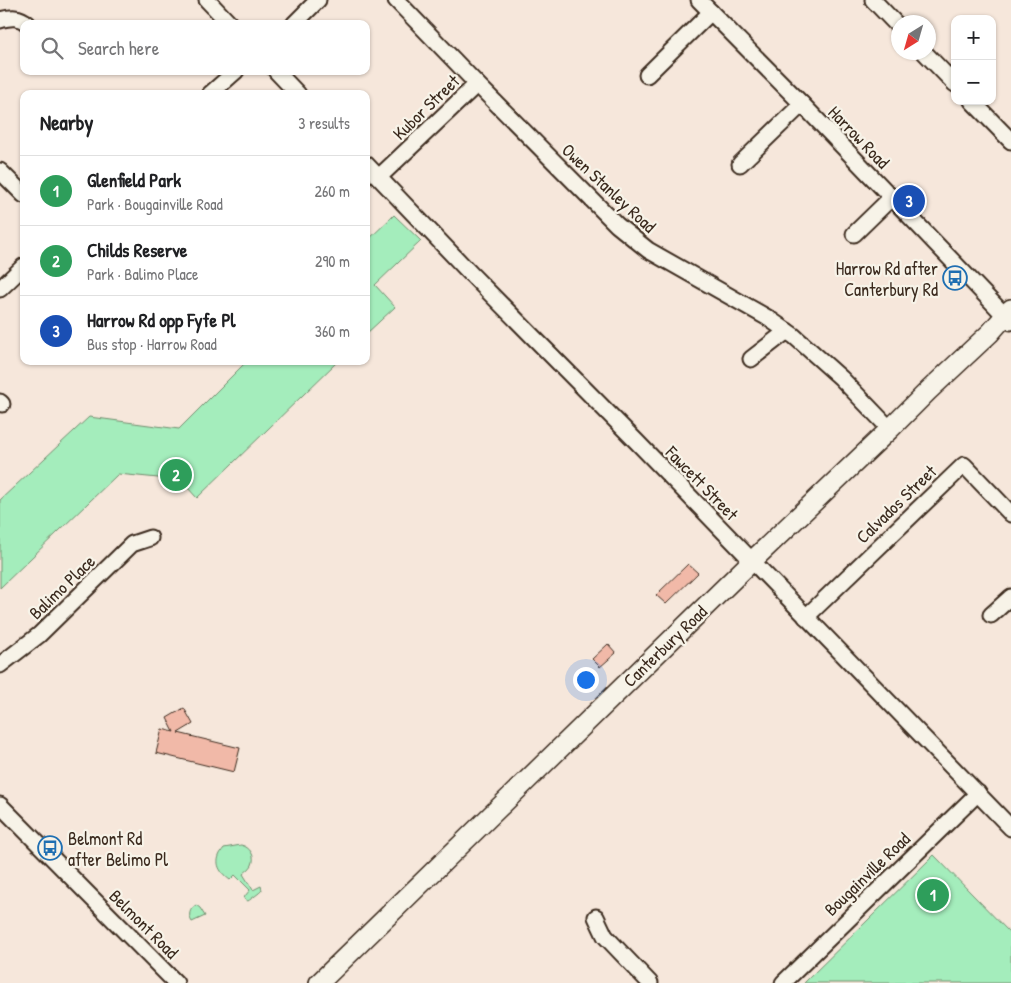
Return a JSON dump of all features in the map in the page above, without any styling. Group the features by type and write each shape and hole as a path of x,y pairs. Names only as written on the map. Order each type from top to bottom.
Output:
{"main road":[{"name":"Canterbury Road","path":"320,983 752,561 928,391 1009,316"}],"street":[{"path":"207,0 226,20"},
{"path":"298,20 318,0"},
{"name":"Owen Stanley Road","path":"396,0 617,225 648,250 768,318 794,336 841,378 890,429"},
{"name":"Harrow Road","path":"699,0 802,104 891,198 1009,316"},
{"path":"873,0 891,19"},
{"path":"647,75 711,12"},
{"path":"0,20 14,17 23,20"},
{"path":"932,60 951,80"},
{"path":"215,90 231,75"},
{"path":"280,75 294,90"},
{"name":"Kubor Street","path":"379,177 477,84"},
{"path":"740,164 802,104"},
{"path":"976,105 1011,141"},
{"name":"Fawcett Street","path":"370,168 1011,828"},
{"path":"0,171 20,191"},
{"path":"854,234 891,198"},
{"path":"0,289 20,270"},
{"path":"751,359 787,331"},
{"name":"Calvados Street","path":"806,617 964,465 1011,514"},
{"name":"Balimo Place","path":"0,665 39,635 132,544 150,538"},
{"path":"991,616 1011,597"},
{"name":"Bougainville Road","path":"783,983 978,793"},
{"name":"Belmont Road","path":"0,805 176,983"},
{"path":"596,917 605,936 641,980"}],"green space":[{"path":"394,215 421,241 375,285 395,307 370,330 370,238"},
{"path":"243,365 334,365 197,498 177,476 168,479 118,474 0,588 0,500 89,417 179,429"},
{"path":"241,845 253,855 251,866 243,874 253,890 261,886 262,890 248,901 244,899 250,890 235,875 230,880 222,873 218,865 219,857 224,848"},
{"path":"934,855 1011,934 1011,983 804,983"},
{"path":"196,905 205,916 192,922 190,913"}],"building":[{"path":"688,564 698,573 666,604 656,595"},
{"path":"608,644 616,653 600,667 592,659"},
{"path":"184,708 193,724 178,733 240,748 234,772 156,753 162,729 174,732 167,718"}],"place":[{"name":"Harrow Rd opp Fyfe Pl","path":"909,201"},
{"name":"Harrow Rd after Canterbury Rd","path":"955,278"},
{"name":"Childs Reserve","path":"176,475"},
{"name":"Belmont Rd after Belimo Pl","path":"50,848"},
{"name":"Glenfield Park","path":"933,895"}]}
